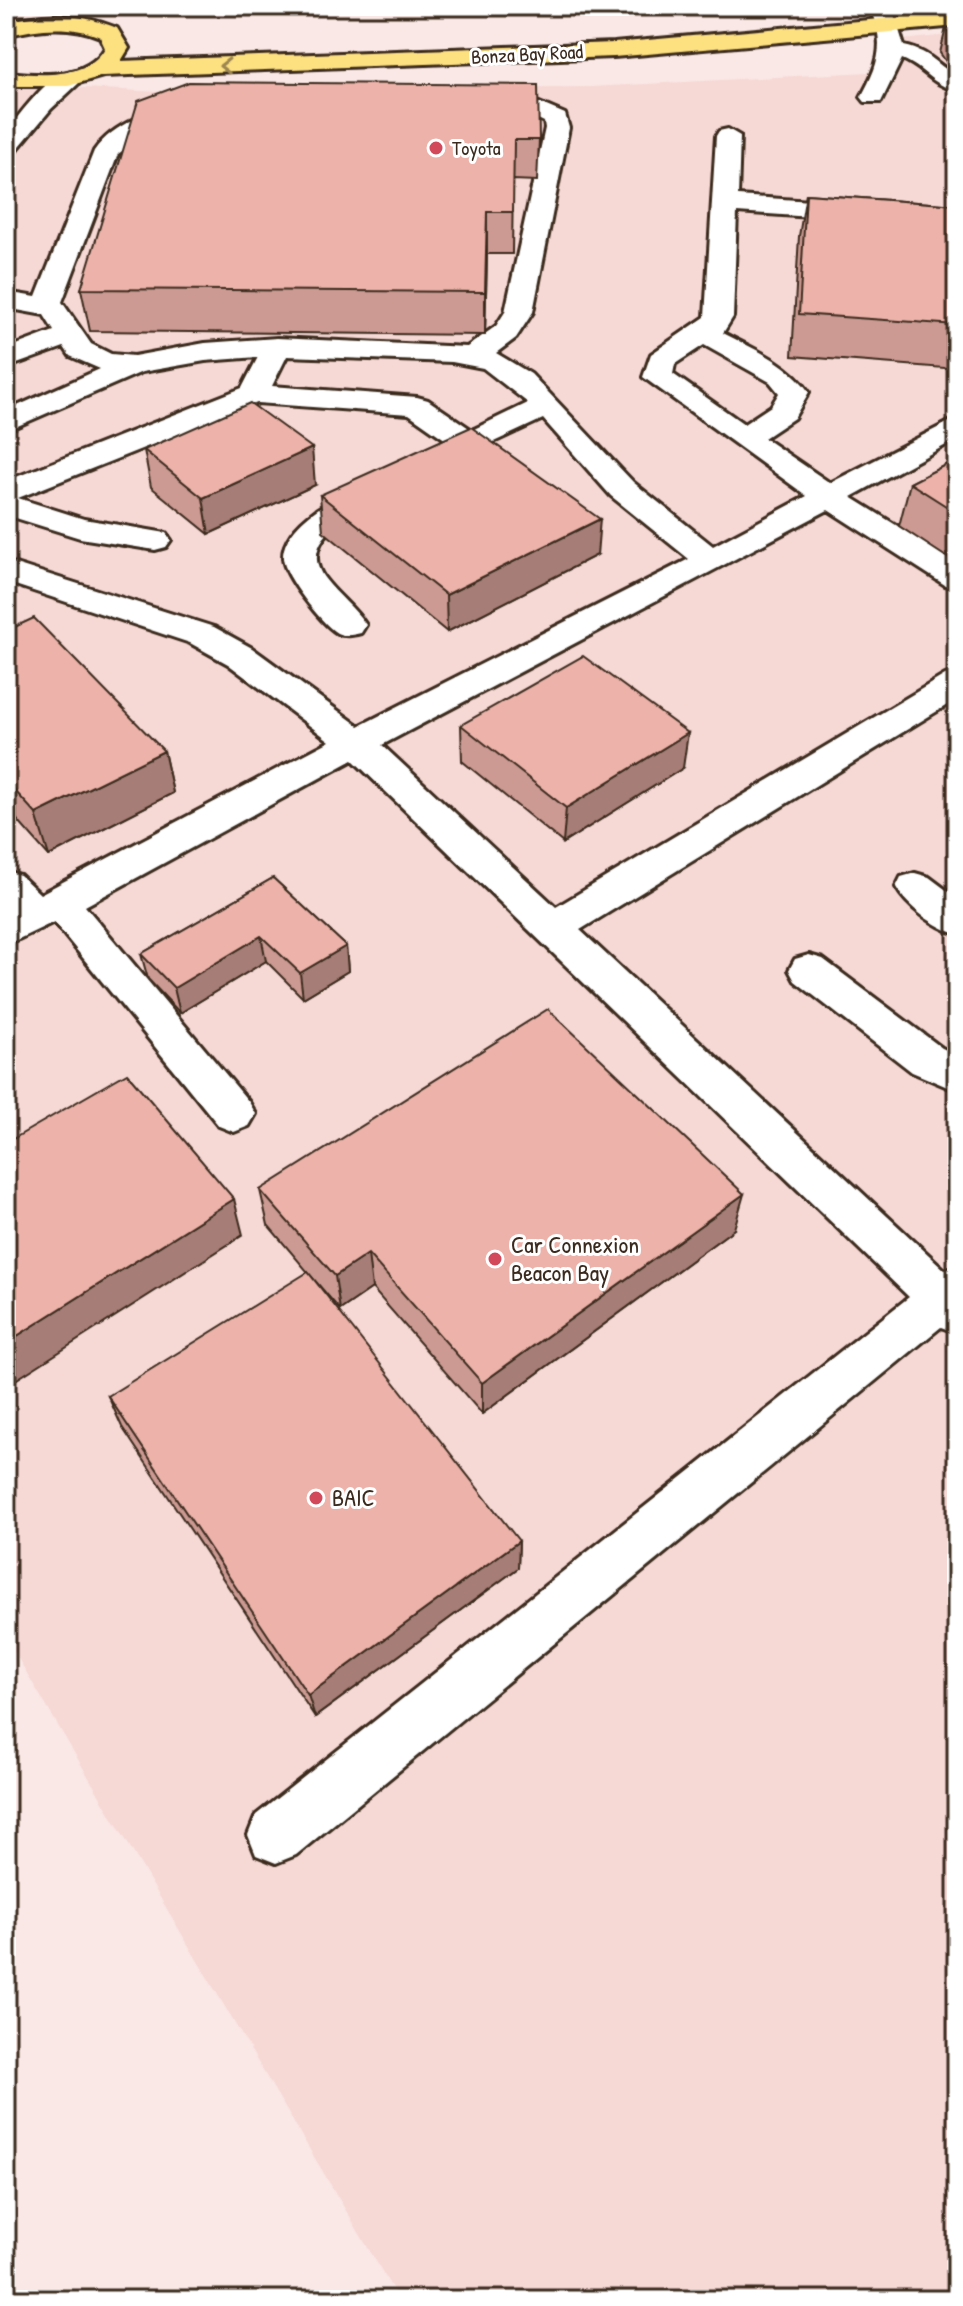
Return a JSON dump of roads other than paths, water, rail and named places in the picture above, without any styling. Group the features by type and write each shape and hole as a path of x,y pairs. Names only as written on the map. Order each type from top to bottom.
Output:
{"main road":[{"name":"Bonza Bay Road","path":"6,79 48,81 71,78 97,69 614,50 886,20 946,6"},
{"name":"Bonza Bay Road","path":"164,43 334,50 446,49 703,35 886,20 957,19"},
{"path":"6,29 38,22 79,23 124,41 114,56 97,69"}],"lane":[{"path":"873,97 892,63 894,51 886,20"},
{"path":"894,51 913,54 932,66 937,75 957,84"},
{"path":"6,147 42,104 71,78"},
{"path":"458,108 537,109 556,119 557,128 519,312 506,332 475,355"},
{"path":"47,304 107,151 120,137 156,119 210,109"},
{"path":"728,136 719,317 703,333 661,360 658,377 829,497 957,578"},
{"path":"725,203 957,219"},
{"path":"6,300 47,304 59,312 80,350 93,359 134,365"},
{"path":"703,333 780,376 794,392 783,412 743,438"},
{"path":"6,359 70,335"},
{"path":"254,394 277,347"},
{"path":"6,422 134,365 205,352 277,347 475,355 505,368 547,405 622,489 711,561"},
{"path":"6,492 254,394 417,406 471,443"},
{"path":"349,625 304,573 298,558 301,545 330,516 400,477 547,405"},
{"path":"34,916 357,742 711,561 957,427"},
{"path":"6,505 80,528 155,540"},
{"path":"6,571 202,635 240,656 357,742 550,929 952,1298 276,1835"},
{"path":"550,929 957,683"},
{"path":"6,885 234,1114"},
{"path":"915,887 957,919"},
{"path":"809,970 927,1060 957,1074"}],"place":[{"name":"Toyota","path":"436,148"},
{"name":"Car Connexion Beacon Bay","path":"495,1259"},
{"name":"BAIC","path":"316,1498"}]}
